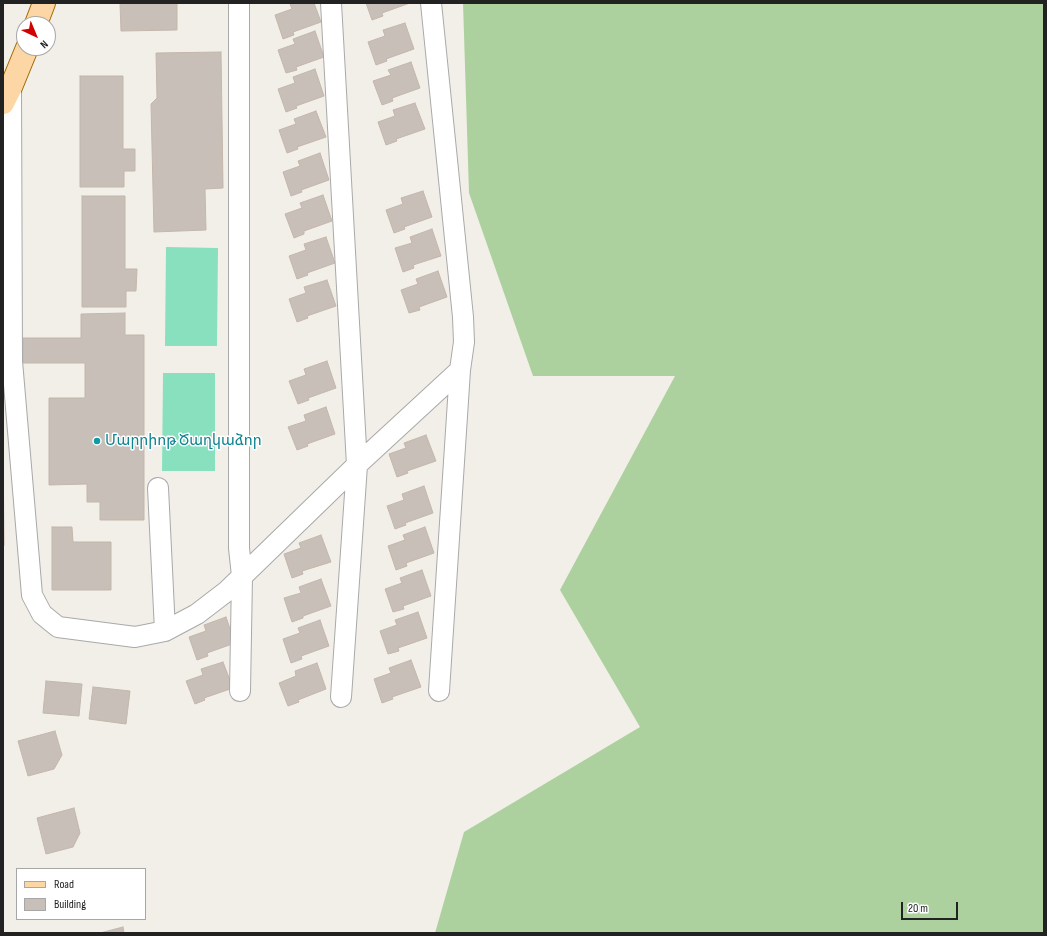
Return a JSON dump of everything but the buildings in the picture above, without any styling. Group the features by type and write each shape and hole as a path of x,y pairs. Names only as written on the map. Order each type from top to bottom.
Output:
{"main road":[{"path":"39,16 44,3"},
{"path":"7,95 24,56"}],"street":[{"path":"239,3 240,548 242,576 240,691"},
{"path":"331,3 357,465 341,697"},
{"path":"431,3 463,317 464,342 460,370 439,691"},
{"path":"7,95 12,361 32,595 42,614 58,627 135,637 165,631 197,614 227,591 357,465 460,370"},
{"path":"158,488 165,631"}],"green space":[{"path":"463,3 1044,3 1044,933 435,933 464,832 640,727 560,590 675,376 533,376 469,193"},
{"path":"166,247 218,248 217,346 165,346"},
{"path":"163,373 215,373 215,471 162,471"}],"place":[{"name":"Մարրիոթ Ծաղկաձոր","path":"97,441"}]}
